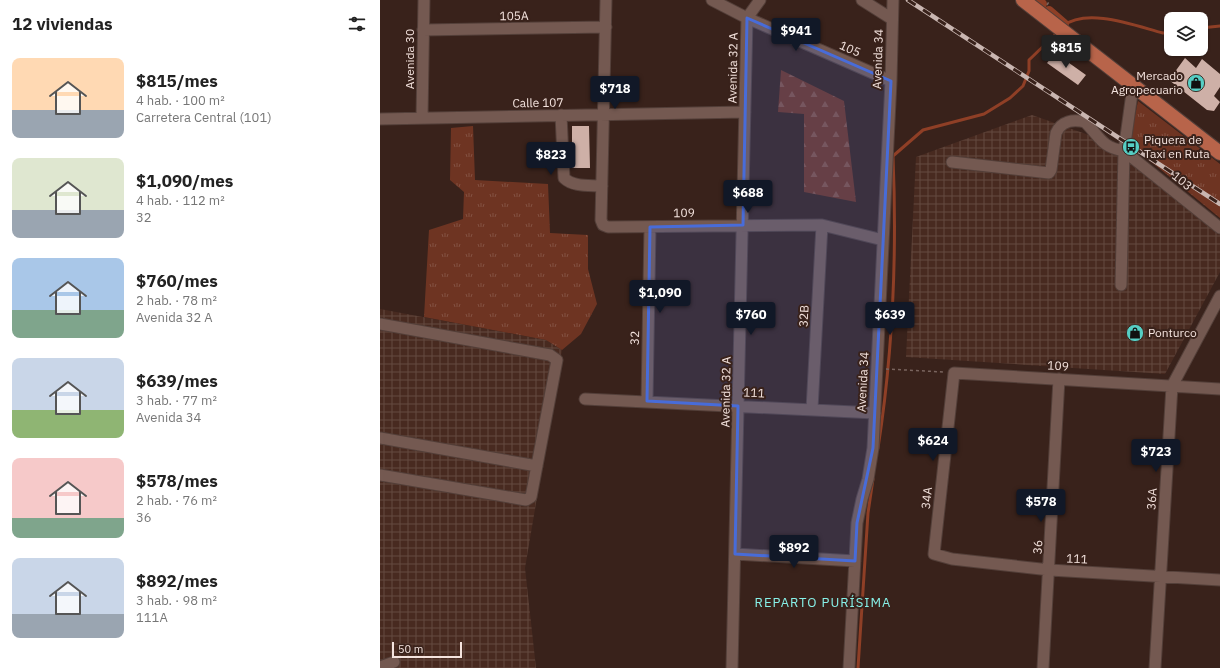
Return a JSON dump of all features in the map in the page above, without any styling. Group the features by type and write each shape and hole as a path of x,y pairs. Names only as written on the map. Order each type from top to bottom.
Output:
{"main road":[{"path":"1023,0 1220,154"}],"street":[{"name":"Avenida 30","path":"422,118 424,0"},
{"path":"561,115 564,178 569,183 602,186 606,0"},
{"name":"105","path":"712,0 748,18 891,81"},
{"name":"Avenida 32 A","path":"732,668 748,18 760,0"},
{"path":"862,0 892,19"},
{"name":"Avenida 34","path":"849,668 857,523 868,479 873,448 891,81 893,0"},
{"name":"105A","path":"423,30 606,27"},
{"path":"1120,285 1124,151 1133,86"},
{"name":"Calle 107","path":"380,119 745,112"},
{"path":"952,162 1044,174 1048,173 1051,170 1058,128 1071,121 1085,122 1104,144 1111,148 1124,151"},
{"name":"103","path":"1124,151 1220,228"},
{"name":"109","path":"602,186 601,220 603,225 608,227 822,224 883,240"},
{"name":"32B","path":"812,409 822,224"},
{"name":"32","path":"647,401 650,227"},
{"name":"36A","path":"1155,668 1172,386 1220,296"},
{"path":"380,324 550,355 557,360 531,497 526,500 380,475"},
{"name":"109","path":"954,373 1220,389"},
{"name":"34A","path":"934,554 954,373"},
{"name":"36","path":"1043,668 1050,570 1059,379"},
{"name":"111","path":"585,399 875,413"},
{"path":"380,438 537,466"},
{"path":"735,554 855,561"},
{"name":"111","path":"934,554 952,559 1050,570 1220,580"},
{"path":"380,667 394,662"}],"path":[{"path":"894,369 954,373"}],"highlighted area":[{"path":"747,18 891,81 873,448 857,523 855,561 735,554 738,406 647,401 650,227 743,225"}],"shaded area":[{"path":"1032,115 1103,140 1220,234 1220,272 1165,374 906,357 916,157"},
{"path":"380,309 546,340 562,350 525,568 536,668 380,668"}],"green space":[{"path":"781,70 844,101 856,202 804,192 804,114 778,112"},
{"path":"1138,101 1220,164 1220,218 1132,146 1131,135"},
{"path":"473,126 475,180 548,184 550,233 588,235 588,269 597,304 581,334 562,350 546,340 424,317 429,230 463,219 464,192 450,180 451,128"}],"building":[{"path":"1055,53 1086,75 1078,85 1047,63"},
{"path":"1185,58 1196,68 1202,59 1220,74 1220,87 1214,96 1220,102 1214,111 1207,110 1169,80"},
{"path":"572,126 589,126 590,168 572,168"}],"waterway":[{"path":"1037,0 1042,4"},
{"path":"1049,11 1064,24"},
{"path":"1063,26 1073,21 1085,18 1098,18 1126,23 1164,33"},
{"path":"1208,27 1220,26"},
{"path":"878,448 887,375 893,302 893,156 923,130 984,114 1010,98 1023,86 1029,71 1029,60 1058,32"},
{"path":"858,668 868,513 873,479"}],"railway":[{"path":"908,0 1220,204"}],"place":[{"name":"Mercado Agropecuario","path":"1196,83"},
{"name":"Piquera de Taxi en Ruta","path":"1131,147"},
{"name":"Ponturco","path":"1135,333"}],"district":[{"name":"REPARTO PURÍSIMA","path":"823,602"}]}
